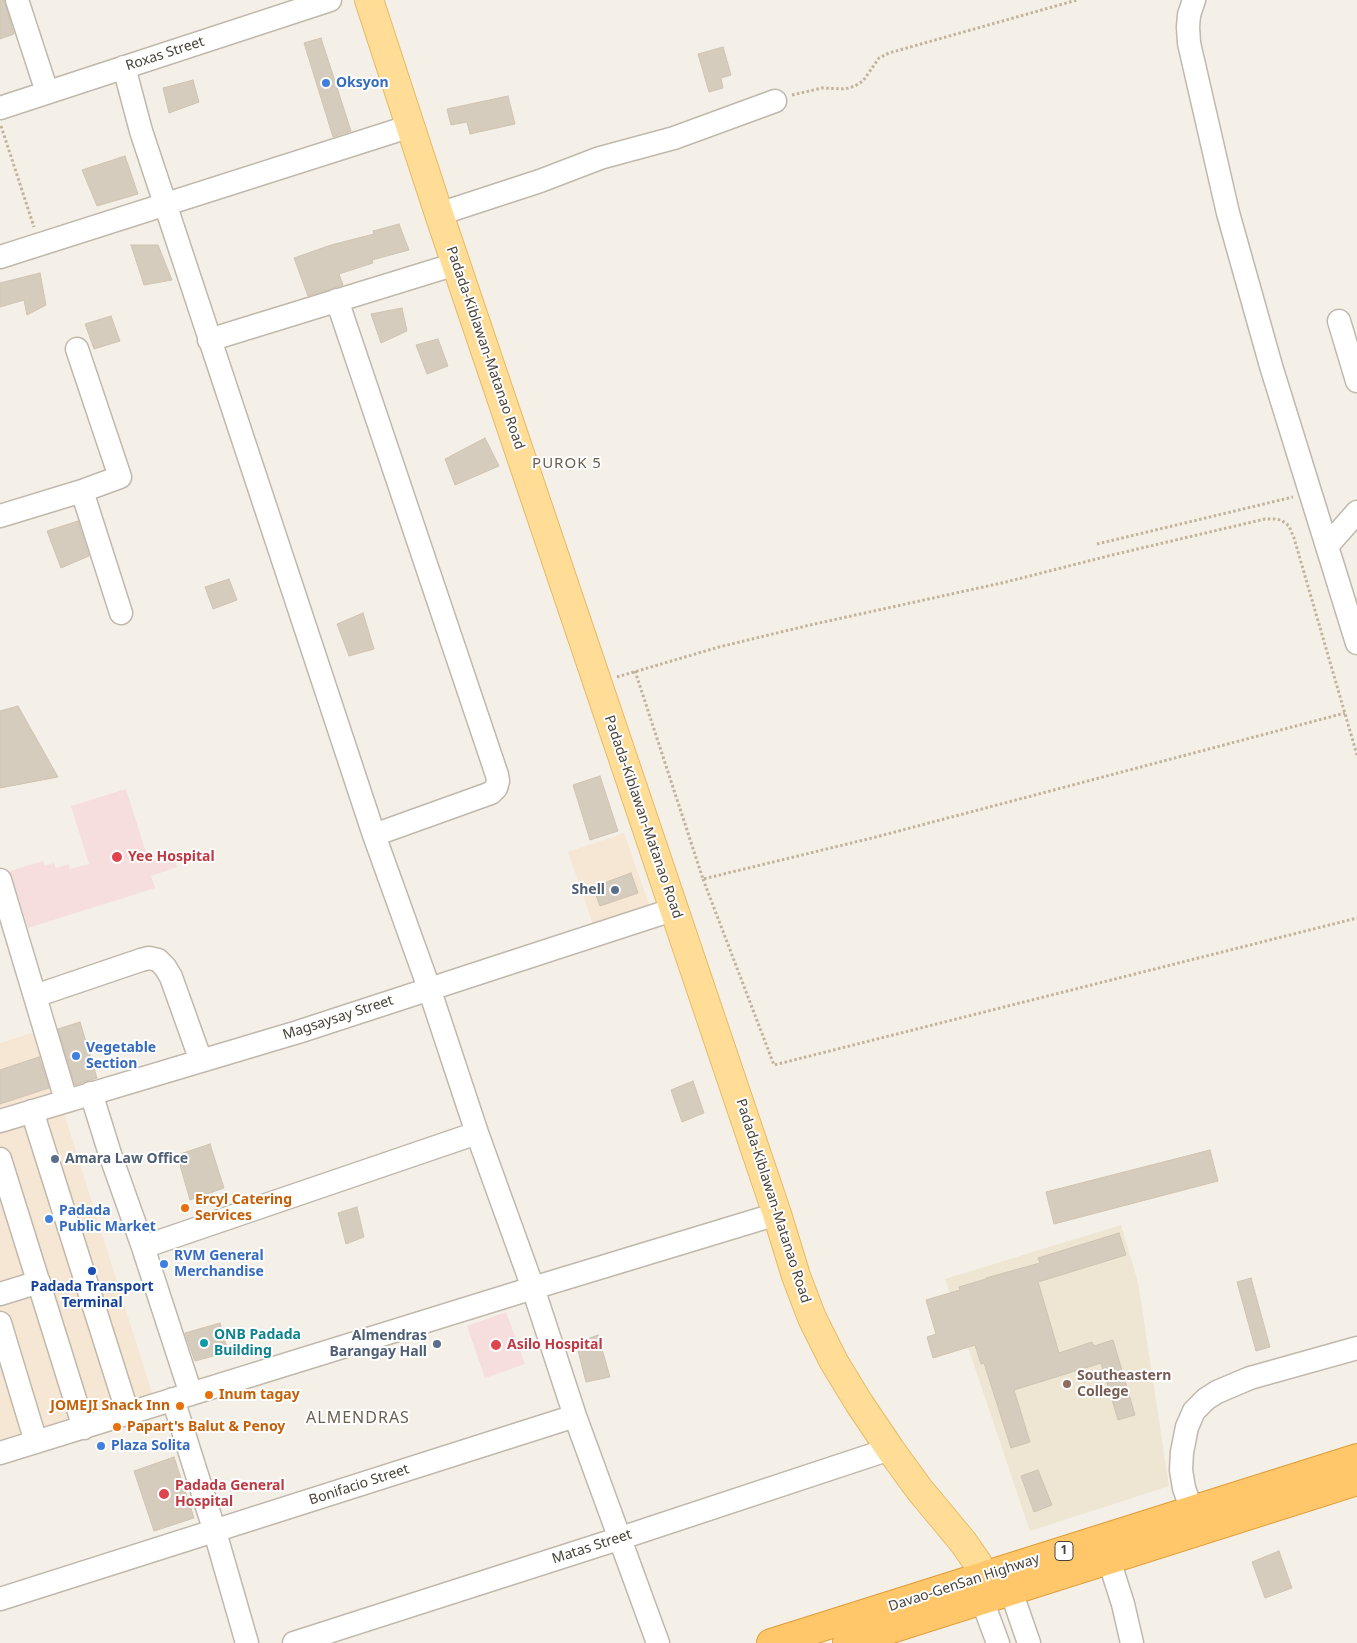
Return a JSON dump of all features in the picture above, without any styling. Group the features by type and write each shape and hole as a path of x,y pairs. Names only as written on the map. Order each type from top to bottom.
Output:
{"highway":[{"name":"Davao-GenSan Highway","path":"847,1643 992,1591 1192,1511 1357,1458"},
{"name":"Davao-GenSan Highway","path":"771,1643 992,1591 1109,1560 1357,1481"}],"main road":[{"name":"Padada-Kiblawan-Matanao Road","path":"369,0 439,214 675,909 796,1276 812,1318 834,1362 890,1449 919,1489 963,1542 977,1562 992,1591"}],"street":[{"path":"17,0 47,92"},
{"name":"Roxas Street","path":"0,108 330,0"},
{"path":"1194,0 1189,15 1189,43 1228,214 1271,366 1357,643"},
{"path":"124,67 140,132 374,835 429,988 477,1133 533,1288 575,1416 658,1643"},
{"path":"439,214 540,181 600,158 680,136 775,101"},
{"path":"0,257 411,126"},
{"path":"209,340 456,264"},
{"path":"337,300 498,781 496,788 491,793 374,835"},
{"path":"1339,321 1357,381"},
{"path":"0,516 120,477 77,349"},
{"path":"82,490 121,614"},
{"path":"1327,546 1357,512"},
{"path":"0,880 66,1100"},
{"name":"Magsaysay Street","path":"0,1121 298,1032 675,909"},
{"path":"35,996 141,960 149,958 158,960 171,977 201,1061"},
{"path":"90,1093 143,1247 215,1532 247,1643"},
{"path":"32,1111 128,1414"},
{"path":"143,1247 477,1133"},
{"path":"0,1159 84,1428"},
{"path":"0,1453 777,1214"},
{"path":"0,1294 39,1282"},
{"path":"0,1323 36,1442"},
{"path":"1192,1511 1184,1488 1181,1470 1182,1452 1186,1427 1194,1411 1206,1399 1217,1392 1250,1378 1357,1348"},
{"name":"Bonifacio Street","path":"0,1599 575,1416"},
{"name":"Matas Street","path":"294,1643 890,1449"},
{"path":"1109,1560 1124,1604 1132,1643"},
{"path":"992,1591 1027,1637 997,1642 992,1591"}],"path":[{"path":"775,101 807,90 822,88 846,89 855,86 863,81 879,58 889,53 1077,0"},
{"path":"0,123 39,245"},
{"path":"1096,544 1310,493"},
{"path":"598,683 718,647 1006,582 1265,519 1274,519 1281,520 1289,526 1294,538 1357,755"},
{"path":"636,671 703,879 774,1065 1357,918"},
{"path":"703,879 876,837 1345,713"}],"shaded area":[{"name":"Yee Hospital","path":"126,789 149,862 157,860 156,855 172,850 177,867 151,876 155,888 28,928 10,871 43,861 45,866 54,863 56,868 69,864 70,869 89,864 71,806"},
{"path":"624,833 650,907 594,927 568,852"},
{"name":"Padada Public Market","path":"38,1031 153,1396 0,1444 0,1043"},
{"name":"Southeastern College","path":"1121,1225 1138,1282 1169,1486 1030,1531 945,1279"},
{"name":"Asilo Hospital","path":"506,1312 525,1364 485,1378 467,1326"}],"building":[{"path":"0,0 4,0 14,34 0,39"},
{"path":"321,38 351,131 333,137 304,43"},
{"path":"723,47 731,75 721,78 723,88 709,92 698,54"},
{"path":"193,80 199,102 169,113 163,88"},
{"path":"508,96 515,124 470,134 467,122 451,125 447,109"},
{"path":"125,156 138,194 97,206 82,170"},
{"path":"399,224 409,250 372,260 373,263 339,274 343,285 308,296 294,258 331,245 374,234 373,231"},
{"path":"131,245 158,245 172,280 144,285"},
{"path":"40,273 46,305 27,315 24,300 0,307 0,283"},
{"path":"402,308 407,331 381,343 371,314"},
{"path":"111,316 120,341 94,349 85,324"},
{"path":"438,339 448,366 427,374 416,345"},
{"path":"485,438 499,466 455,485 445,459"},
{"path":"78,521 89,556 61,568 47,531"},
{"path":"229,579 237,600 213,609 205,587"},
{"path":"363,613 374,649 349,656 337,624"},
{"path":"18,706 58,777 0,788 0,711"},
{"path":"600,776 618,831 590,840 573,785"},
{"name":"Shell","path":"631,873 638,893 600,906 593,887"},
{"name":"Vegetable Section","path":"80,1022 97,1078 75,1085 58,1029"},
{"path":"39,1057 49,1088 0,1104 0,1070"},
{"path":"693,1081 704,1113 682,1122 671,1090"},
{"path":"210,1144 224,1188 190,1200 177,1155"},
{"path":"1210,1150 1218,1181 1054,1224 1046,1192"},
{"path":"357,1207 364,1237 346,1244 338,1213"},
{"path":"1119,1233 1126,1255 1038,1282 1059,1353 1092,1342 1094,1346 1113,1340 1135,1415 1118,1420 1101,1363 1014,1390 1030,1442 1011,1448 984,1363 981,1364 975,1345 933,1358 927,1337 936,1334 926,1300 960,1290 959,1287 986,1278 1040,1263 1038,1258"},
{"path":"1251,1278 1270,1347 1256,1351 1237,1282"},
{"name":"ONB Padada Building","path":"220,1323 228,1352 195,1361 185,1333"},
{"path":"598,1335 610,1377 586,1382 576,1343"},
{"name":"Padada General Hospital","path":"174,1457 194,1518 154,1531 134,1471"},
{"path":"1038,1470 1052,1505 1034,1512 1021,1476"},
{"path":"1279,1551 1292,1588 1265,1598 1252,1562"}],"place":[{"name":"Oksyon","path":"326,83"},
{"name":"Yee Hospital","path":"117,857"},
{"name":"Shell","path":"615,890"},
{"name":"Vegetable Section","path":"76,1056"},
{"name":"Amara Law Office","path":"55,1159"},
{"name":"Ercyl Catering Services","path":"185,1208"},
{"name":"Padada Public Market","path":"49,1219"},
{"name":"RVM General Merchandise","path":"164,1264"},
{"name":"Padada Transport Terminal","path":"92,1271"},
{"name":"ONB Padada Building","path":"204,1343"},
{"name":"Almendras Barangay Hall","path":"437,1344"},
{"name":"Asilo Hospital","path":"496,1345"},
{"name":"Southeastern College","path":"1067,1384"},
{"name":"Inum tagay","path":"209,1395"},
{"name":"JOMEJI Snack Inn","path":"180,1406"},
{"name":"Papart's Balut & Penoy","path":"117,1427"},
{"name":"Plaza Solita","path":"101,1446"},
{"name":"Padada General Hospital","path":"164,1494"}],"district":[{"name":"PUROK 5","path":"567,464"},
{"name":"ALMENDRAS","path":"358,1418"}]}
